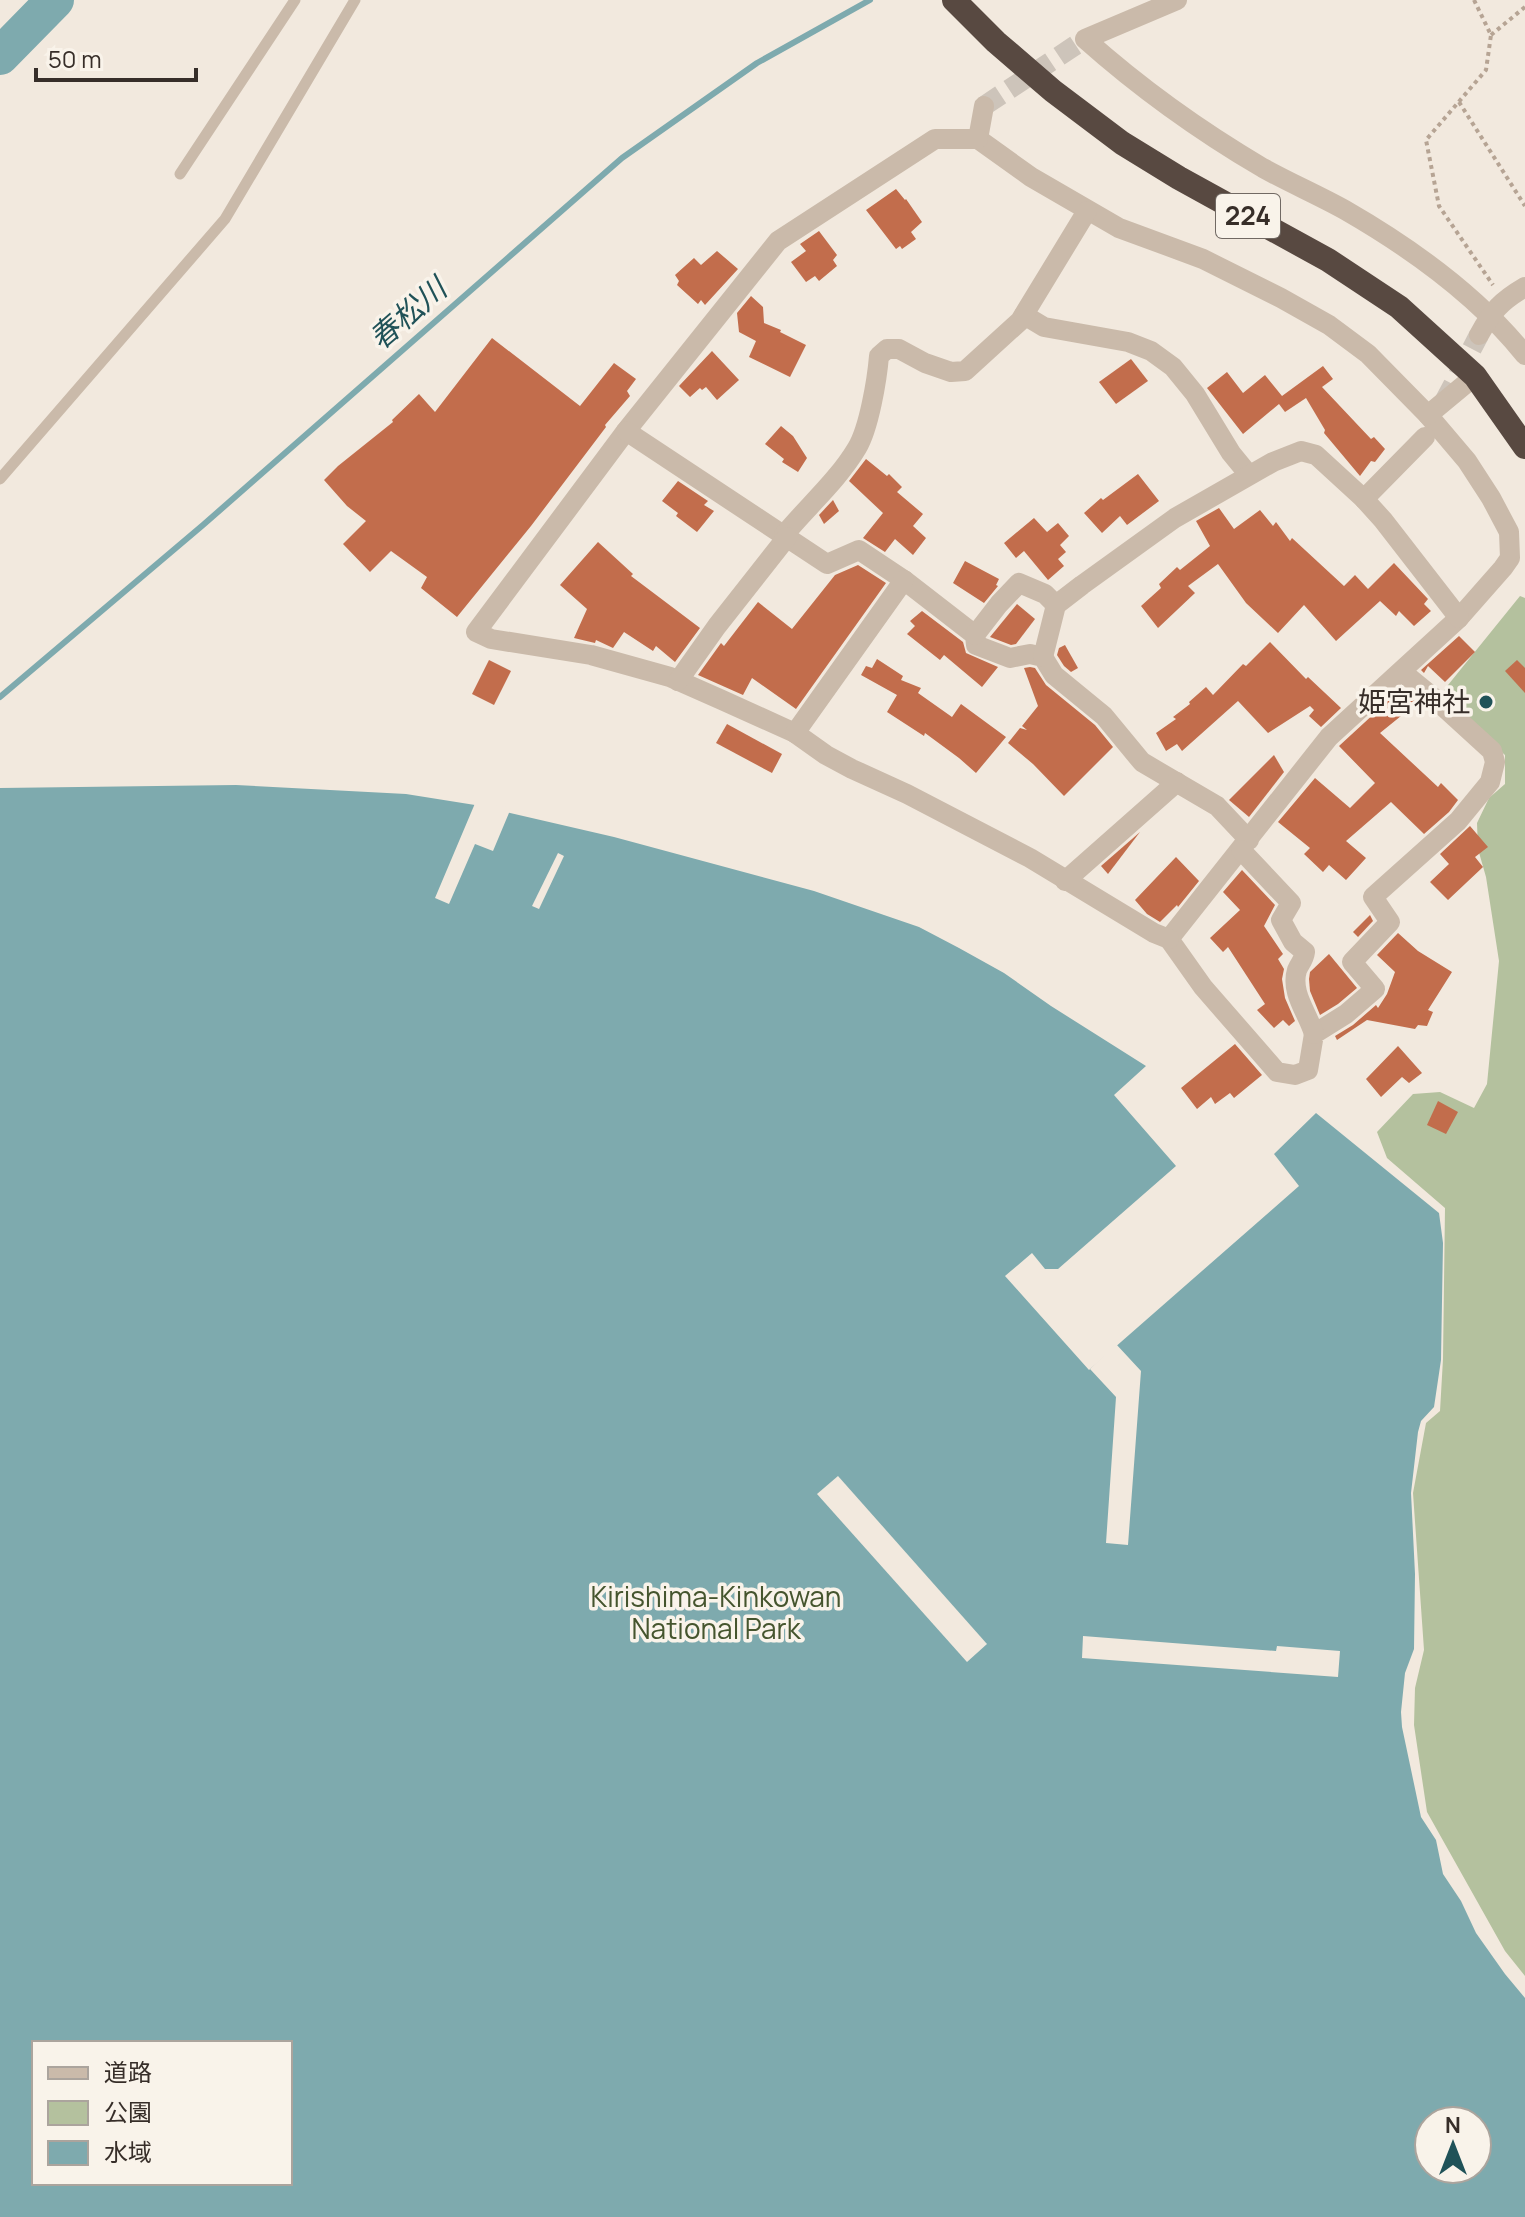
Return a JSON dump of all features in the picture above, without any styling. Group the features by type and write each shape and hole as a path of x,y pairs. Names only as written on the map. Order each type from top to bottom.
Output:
{"highway":[{"name":"224","path":"954,0 996,42 1053,91 1122,143 1340,268 1399,307 1475,376 1525,447"}],"street":[{"path":"1177,0 1085,39 1130,79 1201,129 1263,168 1345,210 1496,308 1525,355"},
{"path":"978,139 984,106"},
{"path":"1169,939 1245,845 1329,737 1459,618 1510,558 1509,532 1491,498 1467,461 1428,415 1368,354 1329,325 1203,259 1119,228 1031,177 978,139 935,139 778,241 626,431 476,632 491,639 591,655 678,681 795,733 852,769 1030,858 1169,939 1203,987 1277,1072 1295,1075 1308,1070 1314,1034 1298,997 1296,984 1297,970 1305,952 1293,942 1281,920 1291,903 1245,845 1217,806 1142,762 1104,716 1054,675 1043,657 1056,605 1175,518 1273,462 1301,451 1316,455 1364,499 1459,618"},
{"path":"678,681 785,536 858,447 877,376 879,356 887,349 899,349 951,372 965,371 1020,321 1087,211"},
{"path":"1479,335 1496,308 1525,287"},
{"path":"1024,315 1044,327 1128,342 1151,351 1173,367 1195,394 1231,453 1249,475"},
{"path":"1428,415 1475,376"},
{"path":"626,431 827,564 859,550 975,635"},
{"path":"1364,499 1425,437"},
{"path":"795,733 904,580"},
{"path":"1043,657 1030,654 1010,658 976,645 975,635 1019,583 1045,594 1056,605"},
{"path":"1314,1034 1346,1014 1375,989 1352,962 1390,922 1373,897 1458,821 1490,782 1495,762 1492,751 1401,671"},
{"path":"1065,881 1177,782"}],"lane":[{"path":"180,174 295,0"},
{"path":"0,479 225,219 355,0"}],"path":[{"path":"1474,0 1491,35 1486,70 1426,140 1439,206 1496,308"},
{"path":"1491,35 1525,7"},
{"path":"1459,102 1525,206"}],"green space":[{"path":"1520,596 1525,598 1525,1976 1505,1951 1427,1812 1414,1725 1415,1688 1424,1650 1413,1493 1426,1423 1440,1411 1445,1208 1387,1158 1377,1132 1413,1094 1440,1092 1474,1108 1487,1084 1499,961 1486,877 1478,849 1477,823 1489,798 1505,784 1505,755 1443,699 1444,690"}],"water":[{"name":"Kirishima-Kinkowan National Park","path":"236,785 406,794 475,805 614,837 814,891 919,927 959,948 1004,973 1146,1066 1114,1095 1176,1166 1058,1269 1045,1269 1032,1253 1005,1276 1089,1370 1299,1186 1274,1154 1316,1113 1439,1213 1443,1243 1441,1360 1434,1407 1421,1421 1418,1432 1411,1493 1415,1574 1414,1649 1405,1673 1402,1727 1421,1817 1436,1840 1443,1874 1461,1901 1476,1933 1525,1998 1525,2217 0,2217 0,788"}],"pier":[{"path":"476,801 511,808 493,851 475,844 449,904 435,898"},
{"path":"558,853 564,856 539,909 532,906"},
{"path":"1116,1344 1141,1371 1128,1545 1106,1543 1116,1397 1090,1369"},
{"path":"838,1476 987,1644 967,1662 817,1494"},
{"path":"1083,1636 1276,1651 1277,1646 1340,1651 1338,1677 1082,1658"}],"building":[{"path":"896,189 922,222 911,232 916,239 902,249 900,246 896,249 866,210"},
{"path":"819,231 837,255 833,260 837,266 819,281 815,276 806,282 791,262 806,251 800,244"},
{"path":"717,251 738,269 705,305 701,300 698,304 677,285 679,281 675,275 694,258 701,265"},
{"path":"751,296 763,307 764,323 806,345 790,377 749,357 756,341 739,332 737,313"},
{"path":"492,338 580,406 614,363 636,379 627,391 630,396 457,617 421,588 427,577 391,551 370,572 343,544 366,521 347,506 324,480 393,422 419,394 435,412"},
{"path":"712,351 739,380 717,400 706,387 690,397 679,386"},
{"path":"1131,359 1148,381 1116,404 1099,382"},
{"path":"1323,366 1333,379 1322,387 1371,439 1374,437 1385,449 1360,476 1324,433 1306,398 1285,412 1279,404 1243,434 1207,388 1227,372 1243,393 1265,375 1282,396"},
{"path":"781,426 793,436 807,458 798,472 782,462 784,459 765,444"},
{"path":"866,459 887,476 889,474 902,487 897,492 923,514 913,526 926,538 913,555 895,539 885,552 863,538 883,513 849,481"},
{"path":"1138,474 1159,501 1127,525 1120,516 1102,533 1084,513"},
{"path":"678,481 708,501 704,505 714,511 697,532 662,501"},
{"path":"833,500 839,511 824,524 819,515"},
{"path":"1219,508 1234,529 1260,510 1273,526 1276,522 1290,541 1292,538 1344,586 1355,575 1368,589 1394,563 1428,599 1424,604 1431,611 1414,626 1399,611 1396,616 1380,601 1336,641 1304,605 1278,633 1246,603 1218,564 1188,586 1195,593 1158,628 1141,606 1161,588 1159,584 1177,567 1180,570 1210,546 1196,521"},
{"path":"1034,518 1047,532 1058,523 1069,536 1060,545 1066,552 1058,559 1064,566 1048,580 1024,551 1016,558 1004,543"},
{"path":"598,542 633,574 631,576 700,628 675,662 656,646 653,651 624,632 613,648 596,640 595,643 574,638 587,609 560,585"},
{"path":"965,561 999,579 998,586 984,603 953,583"},
{"path":"858,565 886,583 796,709 752,678 743,695 698,675 721,643 724,646 758,602 792,629 835,575"},
{"path":"1017,604 1035,619 1016,644 990,637"},
{"path":"922,611 963,642 966,653 998,667 982,687 944,655 940,660 907,634 915,626 910,621"},
{"path":"1459,636 1475,652 1445,682 1428,666 1424,673 1421,670"},
{"path":"1270,642 1306,679 1308,677 1341,708 1321,727 1309,716 1314,710 1310,706 1268,733 1238,701 1182,751 1177,744 1166,751 1156,733 1176,719 1173,717 1206,687 1213,695"},
{"path":"1065,645 1078,668 1071,672 1057,655 1059,648"},
{"path":"877,659 903,676 901,680 921,688 918,693 952,717 961,704 1006,737 976,773 925,733 924,736 887,712 897,695 861,675 866,666 872,668"},
{"path":"489,660 511,671 494,705 472,694"},
{"path":"1517,660 1525,668 1525,693 1505,671"},
{"path":"1024,668 1035,668 1046,685 1095,725 1113,747 1064,796 1008,743 1020,728 1027,730 1022,726 1038,706"},
{"path":"1402,688 1417,703 1380,733 1438,787 1441,783 1458,800 1424,834 1391,802 1346,841 1366,858 1346,880 1329,865 1323,872 1304,854 1310,848 1278,822 1315,778 1350,808 1375,783 1339,746"},
{"path":"727,724 782,754 772,773 716,743"},
{"path":"1274,755 1284,772 1249,817 1229,800"},
{"path":"1470,826 1488,847 1475,857 1483,867 1448,900 1430,882 1449,864 1440,854"},
{"path":"1140,832 1108,874 1101,866"},
{"path":"1176,857 1199,881 1178,907 1160,922 1147,914 1135,900"},
{"path":"1242,870 1275,905 1264,926 1283,954 1278,959 1284,969 1285,998 1295,1021 1289,1026 1283,1020 1274,1028 1257,1010 1265,1004 1228,947 1223,952 1210,938 1240,910 1223,892"},
{"path":"1370,915 1373,921 1358,937 1353,932"},
{"path":"1398,933 1418,951 1452,972 1428,1010 1433,1012 1427,1026 1418,1025 1415,1029 1367,1020 1337,1040 1335,1036 1376,1005 1378,1008 1387,994 1395,972 1377,955"},
{"path":"1329,954 1357,988 1320,1015 1310,991 1310,972"},
{"path":"1235,1044 1262,1075 1234,1098 1230,1093 1215,1104 1211,1097 1197,1109 1181,1088"},
{"path":"1398,1046 1422,1073 1409,1083 1402,1077 1381,1097 1366,1079"},
{"path":"1438,1101 1458,1112 1446,1134 1427,1125"}],"waterway":[{"path":"0,56 55,0"},
{"name":"春松川","path":"0,697 203,525 622,158 757,63 870,0"}],"tunnel":[{"path":"984,106 1085,39"},
{"path":"1444,402 1479,335"}],"place":[{"name":"姫宮神社","path":"1486,702"}]}
